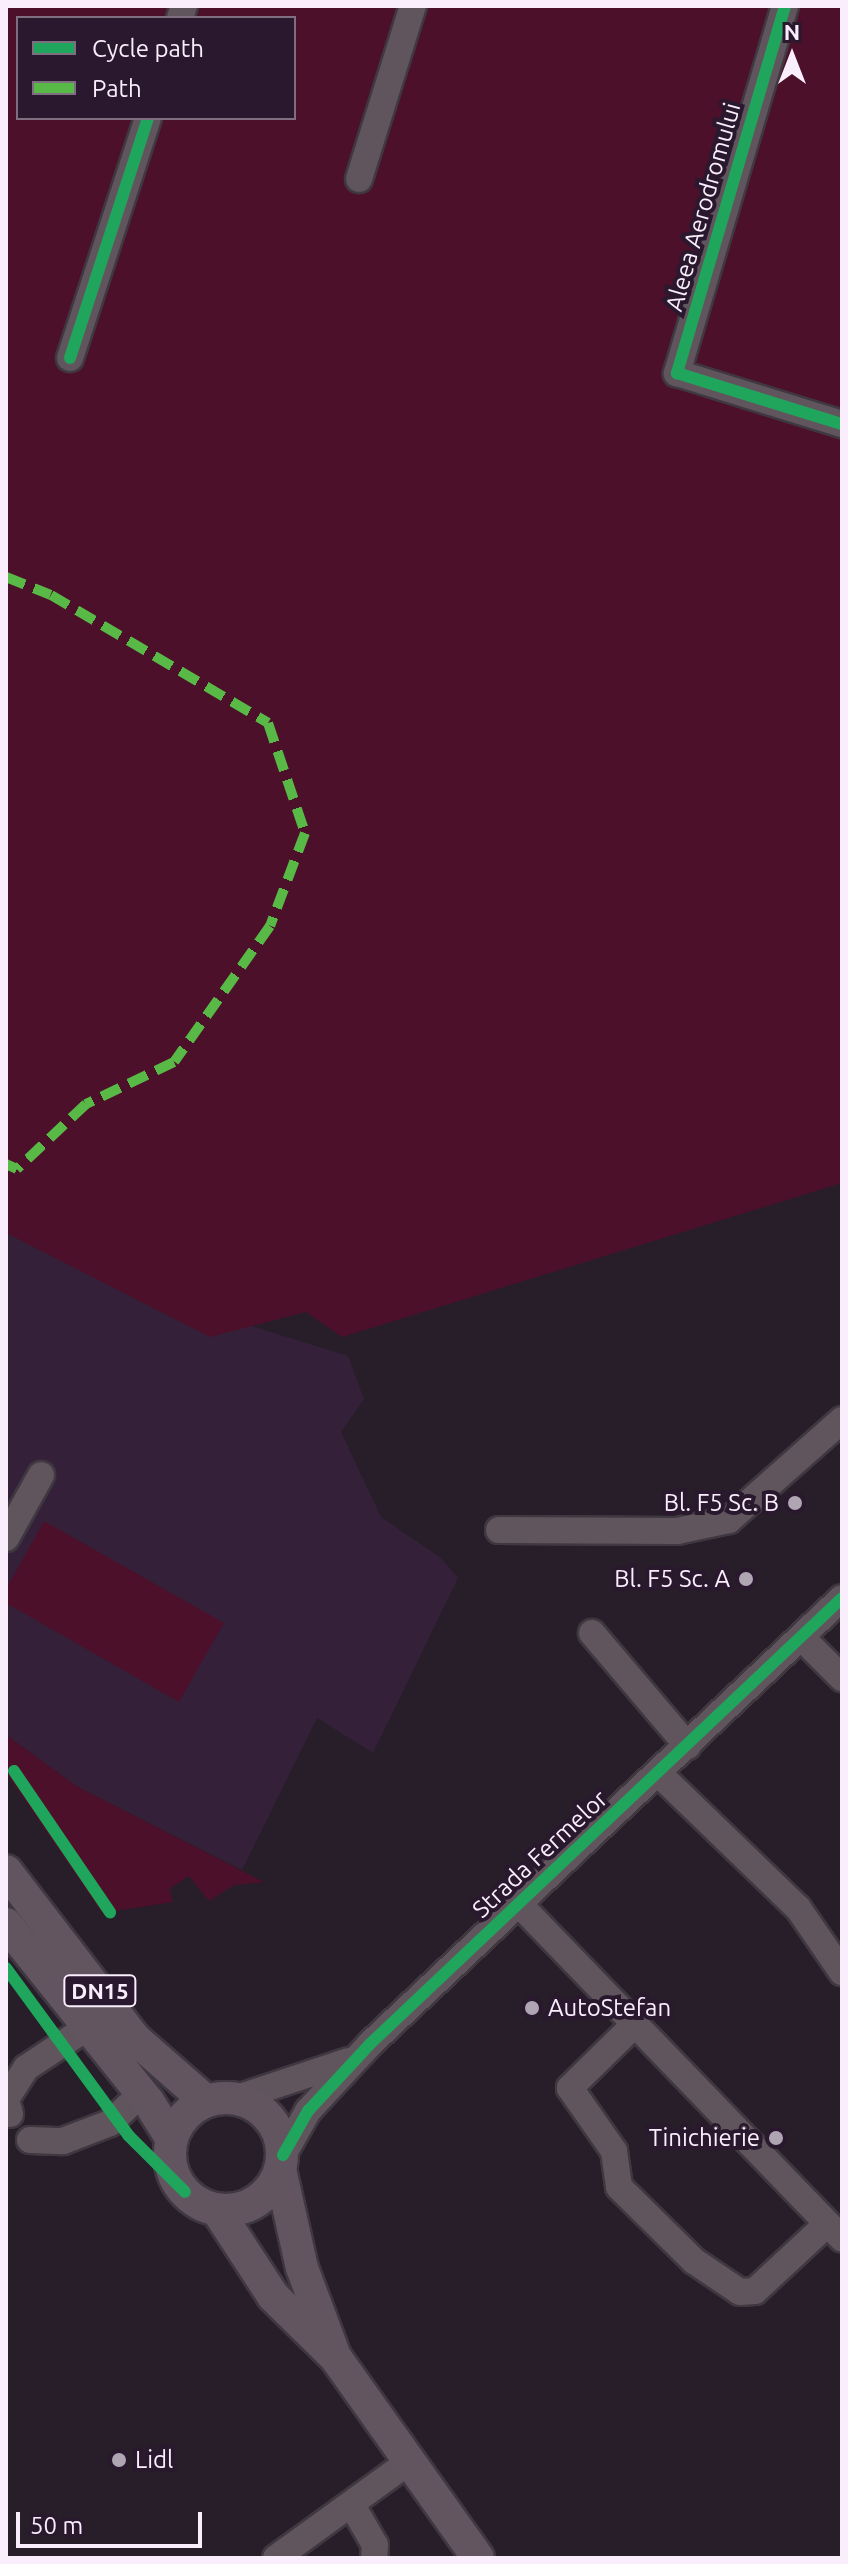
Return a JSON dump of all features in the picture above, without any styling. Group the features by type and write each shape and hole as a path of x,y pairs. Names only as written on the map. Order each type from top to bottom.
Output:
{"main road":[{"name":"DN15","path":"6,1871 134,2038 221,2100 265,2113 275,2125 302,2268 336,2358"},
{"name":"DN15","path":"6,1924 142,2093 171,2138 174,2176 199,2204 217,2210 273,2296 336,2358 478,2558"},
{"path":"171,2138 179,2122 221,2100"},
{"path":"217,2210 249,2206 263,2196 282,2162"}],"street":[{"path":"359,179 413,6"},
{"name":"Aleea Aerodromului","path":"785,6 677,373 842,424"},
{"path":"70,358 147,120"},
{"path":"499,1530 677,1531 729,1520 842,1420"},
{"path":"6,1538 41,1475"},
{"name":"Strada Fermelor","path":"282,2162 308,2111 356,2058 842,1598"},
{"path":"592,1633 688,1746"},
{"path":"802,1638 842,1678"},
{"path":"659,1774 798,1908 842,1972"},
{"path":"519,1904 835,2232 755,2291 740,2292 694,2261 619,2187 614,2151 570,2088 634,2025"},
{"path":"10,2114 6,2099 26,2068 88,2027"},
{"name":"Strada Fermelor","path":"221,2100 356,2058"},
{"path":"30,2140 63,2141 110,2123 142,2093"},
{"path":"276,2558 410,2461"},
{"path":"352,2505 375,2545 374,2558"}],"shaded area":[{"path":"6,6 842,6 842,1183 342,1337 306,1312 210,1337 6,1233"},
{"path":"6,1152 177,1303 348,1356 364,1399 341,1432 381,1517 441,1558 458,1578 373,1753 317,1718 242,1870 78,1787 6,1735"},
{"path":"44,1521 224,1623 179,1702 6,1603 6,1589"},
{"path":"6,1735 78,1787 264,1882 234,1885 209,1901 189,1876 169,1889 173,1902 102,1913 6,1773"}],"marked path":[{"path":"6,577 51,595 268,723 305,833 270,926 174,1062 86,1104 17,1169 6,1164"}],"cycle path":[{"path":"785,6 677,373 842,424"},
{"path":"70,358 147,120"},
{"path":"283,2155 308,2111 370,2044 842,1598"},
{"path":"14,1771 110,1912"},
{"path":"6,1968 129,2136 185,2192"}],"place":[{"name":"Bl. F5 Sc. B","path":"795,1503"},
{"name":"Bl. F5 Sc. A","path":"746,1579"},
{"name":"AutoStefan","path":"532,2008"},
{"name":"Tinichierie","path":"776,2138"},
{"name":"Lidl","path":"119,2460"}]}
